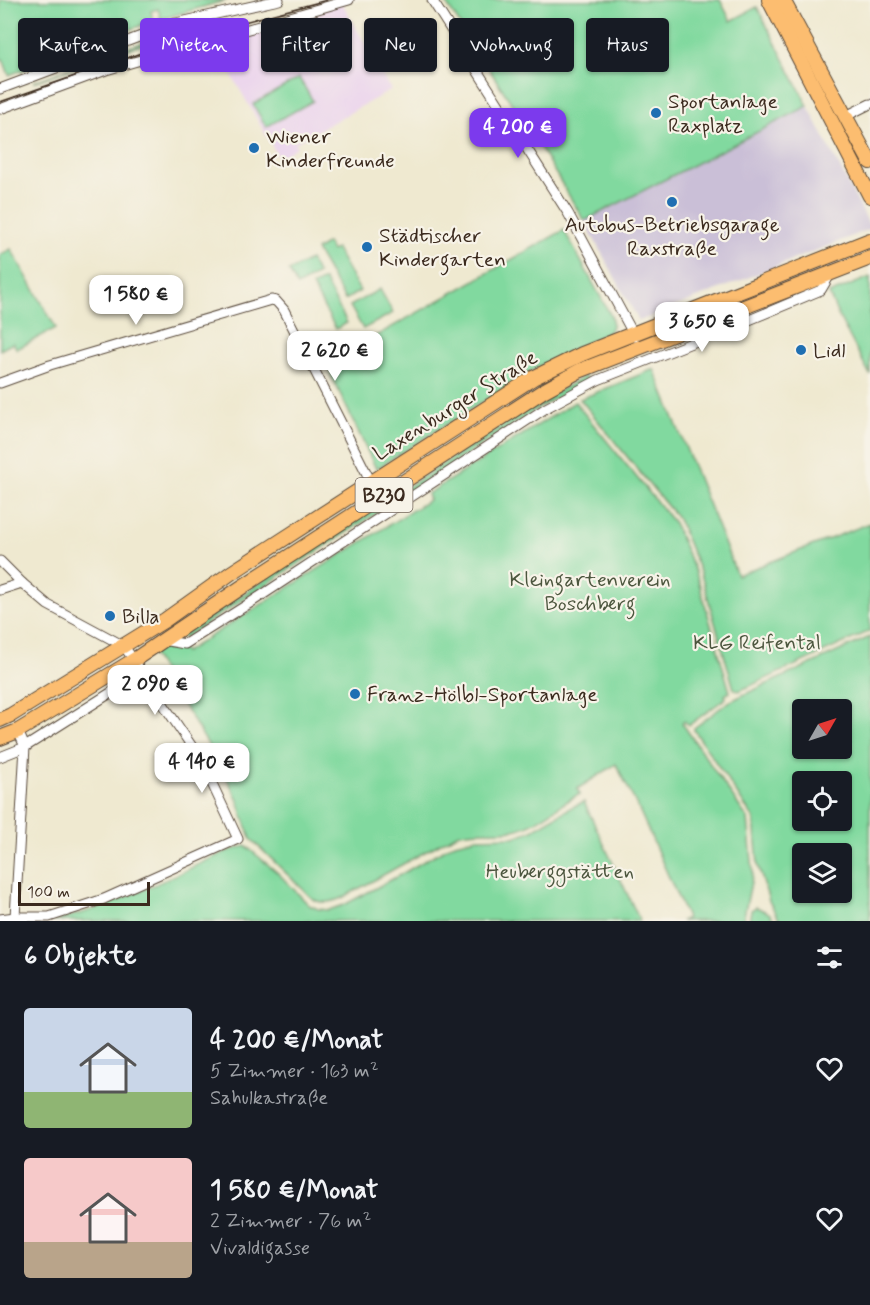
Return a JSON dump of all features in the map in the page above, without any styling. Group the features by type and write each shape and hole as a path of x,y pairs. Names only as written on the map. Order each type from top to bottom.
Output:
{"main road":[{"path":"770,0 870,196"},
{"path":"783,0 870,162"},
{"name":"Laxenburger Straße","path":"0,720 124,646 533,378 582,354 870,240"},
{"name":"Laxenburger Straße","path":"0,738 18,731 134,660 543,391 579,371 648,352 870,258"}],"street":[{"path":"0,88 176,23 277,0"},
{"path":"432,0 568,213 633,335 648,352"},
{"path":"0,109 106,69 345,2"},
{"path":"844,117 870,104"},
{"name":"Laxenburger Straße","path":"648,352 742,323 821,290 831,273"},
{"path":"0,383 58,363 238,309 271,300 276,301 284,310 371,482"},
{"path":"0,561 48,604 124,646 201,760 238,838 104,899 49,917 0,919"},
{"path":"0,590 22,583"},
{"path":"0,756 25,747 142,673"},
{"path":"15,917 25,747 18,731"}],"shaded area":[{"path":"341,3 351,18 287,18"},
{"path":"352,20 364,42 364,72 381,72 391,90 295,143 297,147 279,158 230,72 249,72 249,28 261,25 261,72 352,72"},
{"path":"808,106 870,229 639,321 583,219 587,220"}],"green space":[{"path":"0,0 227,0 164,18 161,18 158,9 151,11 152,18 140,18 140,26 128,30 128,18 18,18 18,72 9,75 3,59 0,60"},
{"name":"Sportanlage Raxplatz","path":"444,0 720,0 731,21 757,7 808,106 586,220 583,219 527,126 529,124 526,120 523,121 491,72 574,72 574,18 456,18"},
{"path":"140,43 140,45 128,49"},
{"path":"299,78 313,101 266,127 253,104"},
{"path":"564,230 612,318 609,332 538,367 376,469 326,364"},
{"path":"327,243 332,251 336,249 360,291 345,300 316,250"},
{"path":"11,249 56,328 17,349 13,343 0,350 0,255"},
{"path":"310,260 318,274 297,286 289,271"},
{"path":"870,277 870,375 829,294"},
{"path":"324,280 347,323 336,329 312,286"},
{"path":"380,289 393,313 363,329 350,306"},
{"name":"KLG Reifental","path":"654,369 737,575 870,523 870,631 739,691 734,689 701,574 678,519 580,399"},
{"path":"585,376 587,381 540,407 184,638 181,636 527,409"},
{"name":"Kleingartenverein Boschberg","path":"575,402 674,523 697,576 730,692 725,695 726,698 689,725 684,721 682,723 748,819 753,873 743,921 681,921 687,918 616,764 577,789 580,794 526,826 510,830 472,831 457,834 342,898 328,902 314,900 251,839 237,798 217,759 152,654 163,646 181,648 185,652 429,500 427,494"},
{"path":"870,637 870,921 780,921 769,901 758,865 754,819 694,730 727,703"},
{"name":"Heuberggstätten","path":"584,802 640,921 52,921 119,900 228,851 246,846 279,874 309,905 329,910 344,905 455,843 476,838 514,837 531,831"},
{"path":"756,907 769,913 775,921 749,921 751,910"}],"tram line":[{"path":"0,102 187,37 327,0"}],"place":[{"name":"Sportanlage Raxplatz","path":"656,113"},
{"name":"Wiener Kinderfreunde","path":"254,148"},
{"name":"Autobus-Betriebsgarage Raxstraße","path":"672,202"},
{"name":"Städtischer Kindergarten","path":"367,247"},
{"name":"Lidl","path":"801,350"},
{"name":"Billa","path":"110,616"},
{"name":"Franz-Hölbl-Sportanlage","path":"355,694"}]}
